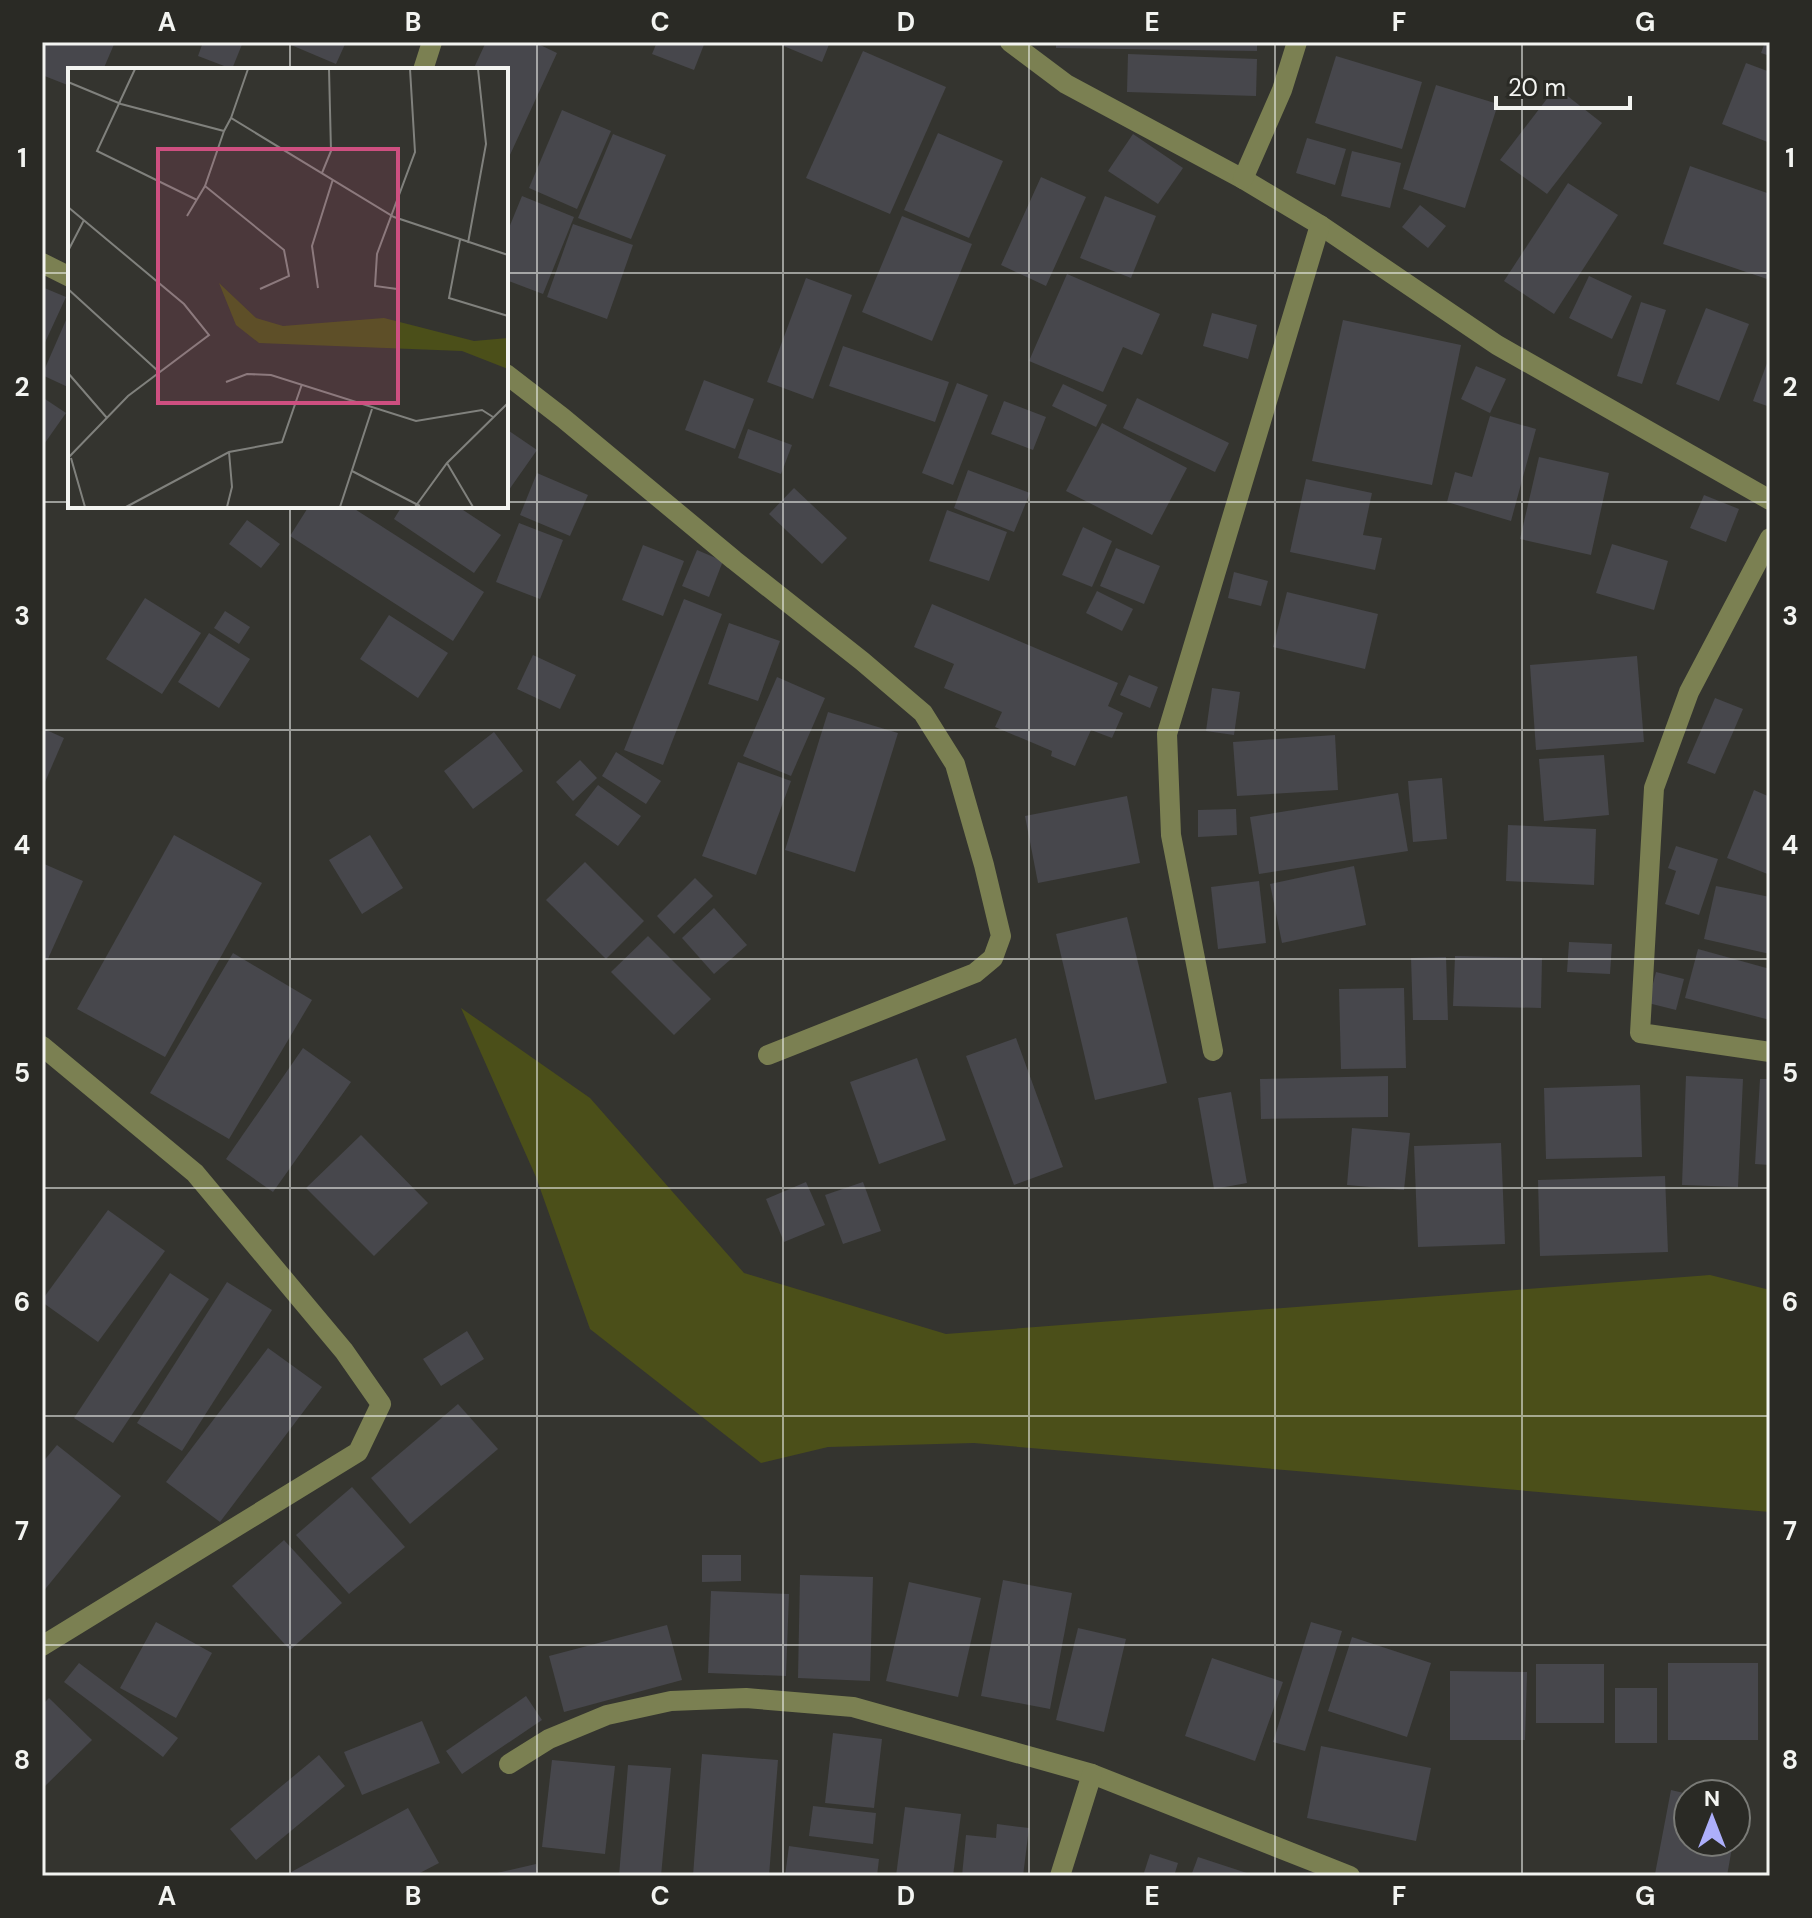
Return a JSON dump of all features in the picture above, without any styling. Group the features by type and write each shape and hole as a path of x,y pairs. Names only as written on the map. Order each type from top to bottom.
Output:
{"street":[{"path":"424,68 432,42"},
{"path":"1010,42 1066,84 1243,179 1320,225 1497,345 1770,500"},
{"path":"1243,179 1282,90 1297,42"},
{"path":"1213,1051 1171,835 1167,734 1320,225"},
{"path":"42,263 68,276"},
{"path":"508,376 923,713 955,764 1001,936 993,958 975,973 768,1055"},
{"path":"1770,538 1689,692 1654,788 1640,1033 1770,1052"},
{"path":"42,1046 195,1173 344,1351 381,1404 358,1452 42,1646"},
{"path":"509,1764 549,1739 607,1715 671,1701 746,1698 853,1707 1092,1774 1350,1876"},
{"path":"1060,1876 1092,1774"}],"green space":[{"path":"461,1008 590,1098 744,1273 946,1334 1710,1275 1770,1290 1770,1512 974,1443 828,1447 761,1463 590,1329 536,1177"}],"building":[{"path":"42,42 115,42 104,68 68,68 68,85 42,75"},
{"path":"203,42 243,42 232,68 198,56"},
{"path":"284,42 346,42 336,64"},
{"path":"486,42 534,42 557,53 509,157 508,68 474,68"},
{"path":"657,42 705,42 694,70 652,54"},
{"path":"774,42 830,42 822,62"},
{"path":"1056,42 1257,42 1257,51 1056,48"},
{"path":"1765,42 1770,42 1770,56 1761,53"},
{"path":"863,51 946,87 890,214 806,178"},
{"path":"1128,54 1257,59 1256,96 1127,92"},
{"path":"1336,56 1422,82 1402,149 1315,123"},
{"path":"1746,63 1770,72 1770,143 1722,124"},
{"path":"1436,85 1498,104 1465,208 1403,189"},
{"path":"1556,87 1602,123 1547,194 1500,160"},
{"path":"562,110 611,131 577,209 529,188"},
{"path":"938,133 1003,161 969,238 904,210"},
{"path":"613,134 666,155 631,239 578,218"},
{"path":"1133,134 1183,168 1158,204 1108,171"},
{"path":"1307,138 1346,149 1335,185 1296,173"},
{"path":"1352,151 1401,163 1390,208 1341,196"},
{"path":"1690,166 1770,194 1770,280 1663,244"},
{"path":"1041,177 1086,197 1046,286 1001,265"},
{"path":"1568,183 1618,215 1554,314 1504,281"},
{"path":"522,196 574,217 543,294 508,281 508,230"},
{"path":"1105,196 1156,216 1131,278 1080,258"},
{"path":"1420,205 1446,226 1428,248 1402,227"},
{"path":"902,216 972,244 932,341 862,312"},
{"path":"573,224 633,245 607,319 547,297"},
{"path":"1067,274 1160,314 1142,355 1123,347 1103,392 1029,361"},
{"path":"1589,276 1632,296 1612,339 1569,318"},
{"path":"806,278 852,295 813,399 767,382"},
{"path":"42,287 66,297 42,349"},
{"path":"1641,302 1666,310 1642,384 1617,376"},
{"path":"1706,308 1749,324 1719,401 1676,384"},
{"path":"1212,313 1257,325 1248,359 1203,346"},
{"path":"68,316 68,387 42,375"},
{"path":"1343,320 1461,345 1432,485 1312,461"},
{"path":"843,346 949,382 935,422 829,386"},
{"path":"1770,355 1770,407 1753,401"},
{"path":"1476,366 1506,379 1490,413 1461,399"},
{"path":"704,380 754,399 735,449 685,430"},
{"path":"957,383 988,395 953,485 922,473"},
{"path":"1063,384 1107,405 1096,427 1052,406"},
{"path":"42,397 66,413 42,447"},
{"path":"1137,398 1229,443 1215,472 1123,428"},
{"path":"1004,401 1046,417 1033,450 991,434"},
{"path":"1490,416 1536,429 1511,521 1447,502 1455,472 1472,477"},
{"path":"1102,423 1187,468 1152,535 1066,491"},
{"path":"748,429 792,445 781,474 738,458"},
{"path":"508,430 537,450 508,491"},
{"path":"1539,457 1609,473 1591,555 1520,539"},
{"path":"968,470 1030,493 1014,532 954,508"},
{"path":"537,473 588,495 570,536 520,515"},
{"path":"1306,479 1372,493 1363,535 1382,538 1375,570 1290,552"},
{"path":"794,488 847,538 822,564 769,514"},
{"path":"1704,495 1739,509 1726,542 1690,528"},
{"path":"308,508 353,508 484,592 453,641 290,536"},
{"path":"401,508 460,508 501,535 474,573 394,519"},
{"path":"947,510 1007,532 989,581 929,561"},
{"path":"247,520 280,544 261,568 229,544"},
{"path":"519,523 563,540 540,599 496,582"},
{"path":"1083,527 1112,541 1092,587 1062,575"},
{"path":"1612,544 1668,561 1654,610 1596,593"},
{"path":"643,545 684,561 663,616 622,600"},
{"path":"1116,548 1160,566 1144,604 1100,586"},
{"path":"697,550 723,561 709,597 682,586"},
{"path":"1234,572 1268,581 1261,606 1228,598"},
{"path":"1097,591 1133,609 1122,631 1086,613"},
{"path":"1287,592 1378,614 1365,669 1273,647"},
{"path":"145,598 201,633 162,694 106,659"},
{"path":"684,599 722,614 663,765 624,750"},
{"path":"932,604 1118,683 1108,706 1123,713 1112,738 1091,730 1075,766 1051,756 1052,751 995,727 1002,712 944,688 954,664 914,647"},
{"path":"225,611 250,627 239,644 214,628"},
{"path":"389,615 448,653 418,698 360,659"},
{"path":"729,623 780,641 758,701 708,684"},
{"path":"209,633 250,659 219,708 178,682"},
{"path":"533,655 576,675 560,709 517,689"},
{"path":"1637,656 1644,742 1536,750 1530,665"},
{"path":"1129,675 1158,687 1150,708 1120,695"},
{"path":"777,677 825,698 791,776 743,756"},
{"path":"1212,688 1240,692 1234,735 1206,731"},
{"path":"1715,698 1743,709 1715,774 1687,763"},
{"path":"828,712 898,733 855,872 785,850"},
{"path":"42,728 64,738 42,789"},
{"path":"494,732 523,771 473,809 444,771"},
{"path":"1335,735 1338,790 1237,796 1233,742"},
{"path":"616,752 661,781 646,804 602,776"},
{"path":"1604,755 1609,815 1544,821 1539,759"},
{"path":"580,760 597,778 573,801 556,782"},
{"path":"738,762 791,781 756,875 702,856"},
{"path":"1442,778 1447,839 1413,842 1408,781"},
{"path":"598,785 641,816 618,846 575,815"},
{"path":"1754,790 1770,797 1770,875 1727,858"},
{"path":"1398,793 1408,851 1259,874 1250,817"},
{"path":"1127,796 1140,863 1038,883 1025,816"},
{"path":"1236,809 1237,835 1198,837 1198,810"},
{"path":"1508,825 1596,829 1594,885 1506,881"},
{"path":"174,835 262,883 165,1057 77,1009"},
{"path":"370,835 403,888 362,914 329,860"},
{"path":"1676,846 1718,859 1699,915 1665,904 1676,871 1668,868"},
{"path":"585,862 644,921 606,959 546,900"},
{"path":"42,863 83,881 47,961 42,959"},
{"path":"1354,866 1366,925 1282,943 1270,884"},
{"path":"695,878 713,896 674,934 657,916"},
{"path":"1259,881 1266,943 1218,949 1211,887"},
{"path":"1716,886 1770,897 1770,954 1704,939"},
{"path":"714,908 747,945 714,974 682,938"},
{"path":"1127,917 1167,1083 1095,1100 1056,934"},
{"path":"648,936 711,999 674,1035 611,972"},
{"path":"1569,942 1612,944 1610,974 1567,972"},
{"path":"1698,949 1770,969 1770,1020 1685,998"},
{"path":"233,953 312,1000 229,1139 150,1093"},
{"path":"1455,956 1542,958 1541,1008 1453,1006"},
{"path":"1446,957 1448,1020 1413,1020 1411,958"},
{"path":"1656,972 1684,979 1676,1010 1648,1003"},
{"path":"1404,988 1406,1068 1341,1069 1339,989"},
{"path":"1016,1038 1063,1167 1014,1185 966,1056"},
{"path":"303,1048 351,1082 273,1192 226,1159"},
{"path":"917,1058 946,1140 879,1164 850,1082"},
{"path":"1388,1076 1388,1117 1261,1119 1260,1079"},
{"path":"1686,1076 1743,1079 1738,1187 1682,1185"},
{"path":"1760,1079 1770,1079 1770,1165 1755,1164"},
{"path":"1640,1085 1642,1157 1546,1159 1544,1088"},
{"path":"1231,1092 1247,1183 1214,1189 1198,1098"},
{"path":"1352,1128 1410,1133 1404,1190 1347,1185"},
{"path":"361,1135 428,1203 374,1256 306,1188"},
{"path":"1501,1143 1505,1244 1418,1247 1414,1146"},
{"path":"1665,1176 1668,1252 1540,1256 1538,1180"},
{"path":"806,1182 825,1225 784,1242 766,1199"},
{"path":"863,1182 881,1231 843,1244 825,1195"},
{"path":"108,1210 165,1251 98,1342 42,1300"},
{"path":"170,1273 209,1299 113,1443 74,1418"},
{"path":"227,1282 272,1310 182,1451 137,1423"},
{"path":"467,1331 484,1359 441,1386 423,1359"},
{"path":"268,1348 322,1387 220,1522 166,1482"},
{"path":"458,1404 498,1449 410,1524 371,1478"},
{"path":"57,1445 121,1496 42,1593 42,1463"},
{"path":"352,1487 405,1547 349,1594 296,1535"},
{"path":"284,1540 342,1603 290,1650 232,1586"},
{"path":"702,1555 741,1555 741,1581 702,1582"},
{"path":"800,1575 873,1577 870,1681 798,1678"},
{"path":"1003,1580 1072,1593 1050,1709 981,1696"},
{"path":"909,1582 981,1598 958,1697 886,1681"},
{"path":"711,1591 789,1594 786,1676 708,1673"},
{"path":"156,1622 212,1653 176,1718 120,1688"},
{"path":"1311,1622 1342,1631 1305,1751 1273,1742"},
{"path":"667,1625 682,1680 564,1712 549,1656"},
{"path":"1078,1628 1126,1639 1104,1732 1056,1720"},
{"path":"1352,1637 1431,1663 1407,1737 1328,1711"},
{"path":"1212,1658 1283,1682 1255,1761 1185,1736"},
{"path":"79,1663 178,1738 163,1757 64,1682"},
{"path":"1668,1663 1758,1663 1758,1740 1668,1740"},
{"path":"1536,1664 1604,1664 1604,1723 1536,1723"},
{"path":"1450,1671 1527,1672 1525,1740 1450,1740"},
{"path":"1615,1688 1657,1688 1657,1743 1615,1743"},
{"path":"526,1696 542,1720 462,1774 446,1751"},
{"path":"49,1698 92,1740 42,1789 42,1705"},
{"path":"422,1721 440,1763 362,1795 344,1752"},
{"path":"833,1733 882,1739 874,1808 825,1803"},
{"path":"1321,1746 1431,1768 1416,1841 1307,1818"},
{"path":"702,1754 778,1760 769,1876 693,1876"},
{"path":"319,1755 345,1786 256,1860 230,1829"},
{"path":"552,1760 615,1766 605,1854 542,1847"},
{"path":"628,1765 671,1768 661,1876 619,1876"},
{"path":"1671,1790 1672,1858 1730,1858 1727,1876 1655,1874"},
{"path":"813,1806 876,1813 873,1844 809,1836"},
{"path":"905,1807 961,1814 953,1876 896,1876"},
{"path":"408,1808 439,1863 414,1876 284,1876"},
{"path":"997,1824 1029,1828 1023,1876 962,1876 966,1835 996,1838"},
{"path":"789,1846 879,1859 877,1876 785,1876"},
{"path":"1150,1854 1178,1863 1174,1876 1143,1876"},
{"path":"1198,1857 1253,1875 1253,1876 1191,1876"},
{"path":"536,1864 539,1876 488,1876 488,1875"}]}
